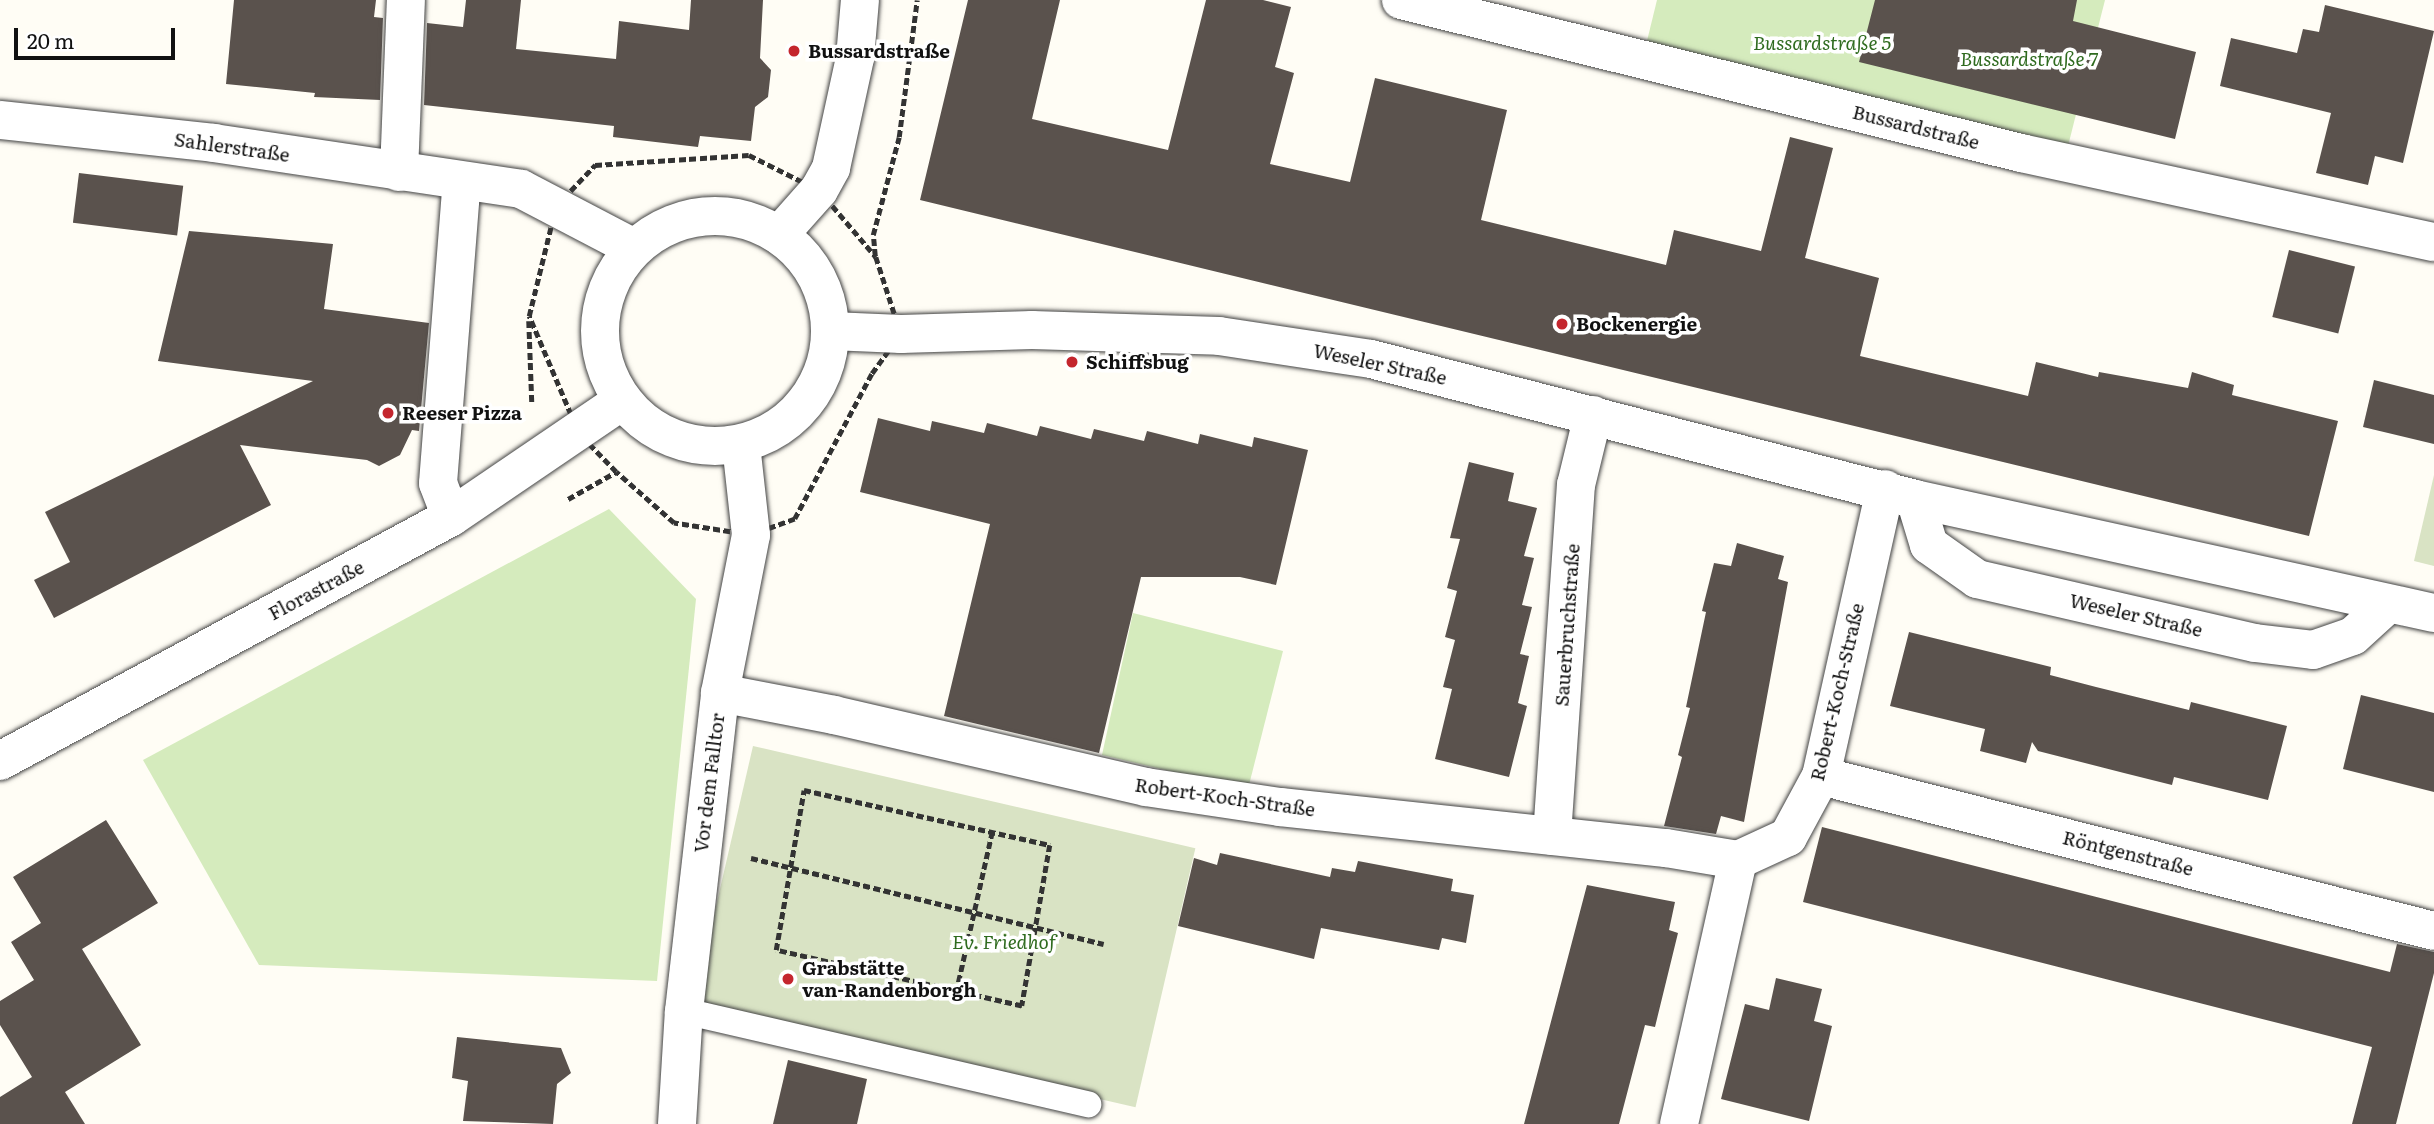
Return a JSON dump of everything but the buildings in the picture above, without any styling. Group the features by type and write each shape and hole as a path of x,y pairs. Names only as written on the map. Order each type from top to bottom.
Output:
{"street":[{"path":"399,172 406,0"},
{"path":"779,234 819,191 831,168 844,116 860,0"},
{"name":"Bussardstraße","path":"1401,0 2021,153 2434,242"},
{"name":"Sahlerstraße","path":"0,120 215,143 521,189 634,248"},
{"path":"451,517 438,483 462,181"},
{"path":"704,216 743,219 779,234 806,261 825,294 831,331 824,369 806,403 777,429 741,444 697,446 655,430 622,401 603,364 599,323 610,282 634,248 666,226 704,216"},
{"name":"Weseler Straße","path":"831,331 901,334 1032,330 1219,336 1371,359 1900,494 2387,605 2434,613"},
{"name":"Florastraße","path":"0,761 451,517 579,434 622,401"},
{"name":"Sauerbruchstraße","path":"1552,836 1576,485 1593,415"},
{"name":"Vor dem Falltor","path":"677,1124 684,1011 720,693 751,535 741,444"},
{"name":"Weseler Straße","path":"1900,494 1929,545 1977,579 2255,643 2313,650 2353,635 2387,605"},
{"name":"Robert-Koch-Straße","path":"720,693 834,715 1146,788 1280,807 1552,836 1738,860 1788,837 1821,776 1900,494"},
{"name":"Röntgenstraße","path":"1821,776 2434,931"},
{"path":"1679,1124 1738,860"}],"lane":[{"path":"684,1011 1088,1104"}],"path":[{"path":"876,257 819,191 750,155 595,165 556,206 529,316 579,434 674,523 751,535 795,519 872,374 901,334 876,257 873,234 899,136 917,0"},
{"path":"804,790 992,832 1050,845 1022,1006 776,950 804,790"},
{"path":"956,992 992,832"},
{"path":"701,849 789,867 1104,944"}],"green space":[{"path":"1657,0 2105,0 2068,146 1646,45"},
{"path":"2434,475 2434,566 2414,561"},
{"path":"609,509 696,599 657,981 259,965 143,760"},
{"path":"1133,613 1283,651 1249,785 1212,781 1102,755"},
{"name":"Ev. Friedhof","path":"753,746 1195,848 1136,1107 693,1005"}],"place":[{"name":"Bussardstraße","path":"794,51"},
{"name":"Bockenergie","path":"1562,324"},
{"name":"Schiffsbug","path":"1072,362"},
{"name":"Reeser Pizza","path":"388,413"},
{"name":"Grabstätte van-Randenborgh","path":"788,979"}],"park label":[{"name":"Bussardstraße 5","path":"1822,43"},
{"name":"Bussardstraße 7","path":"2029,59"}]}
